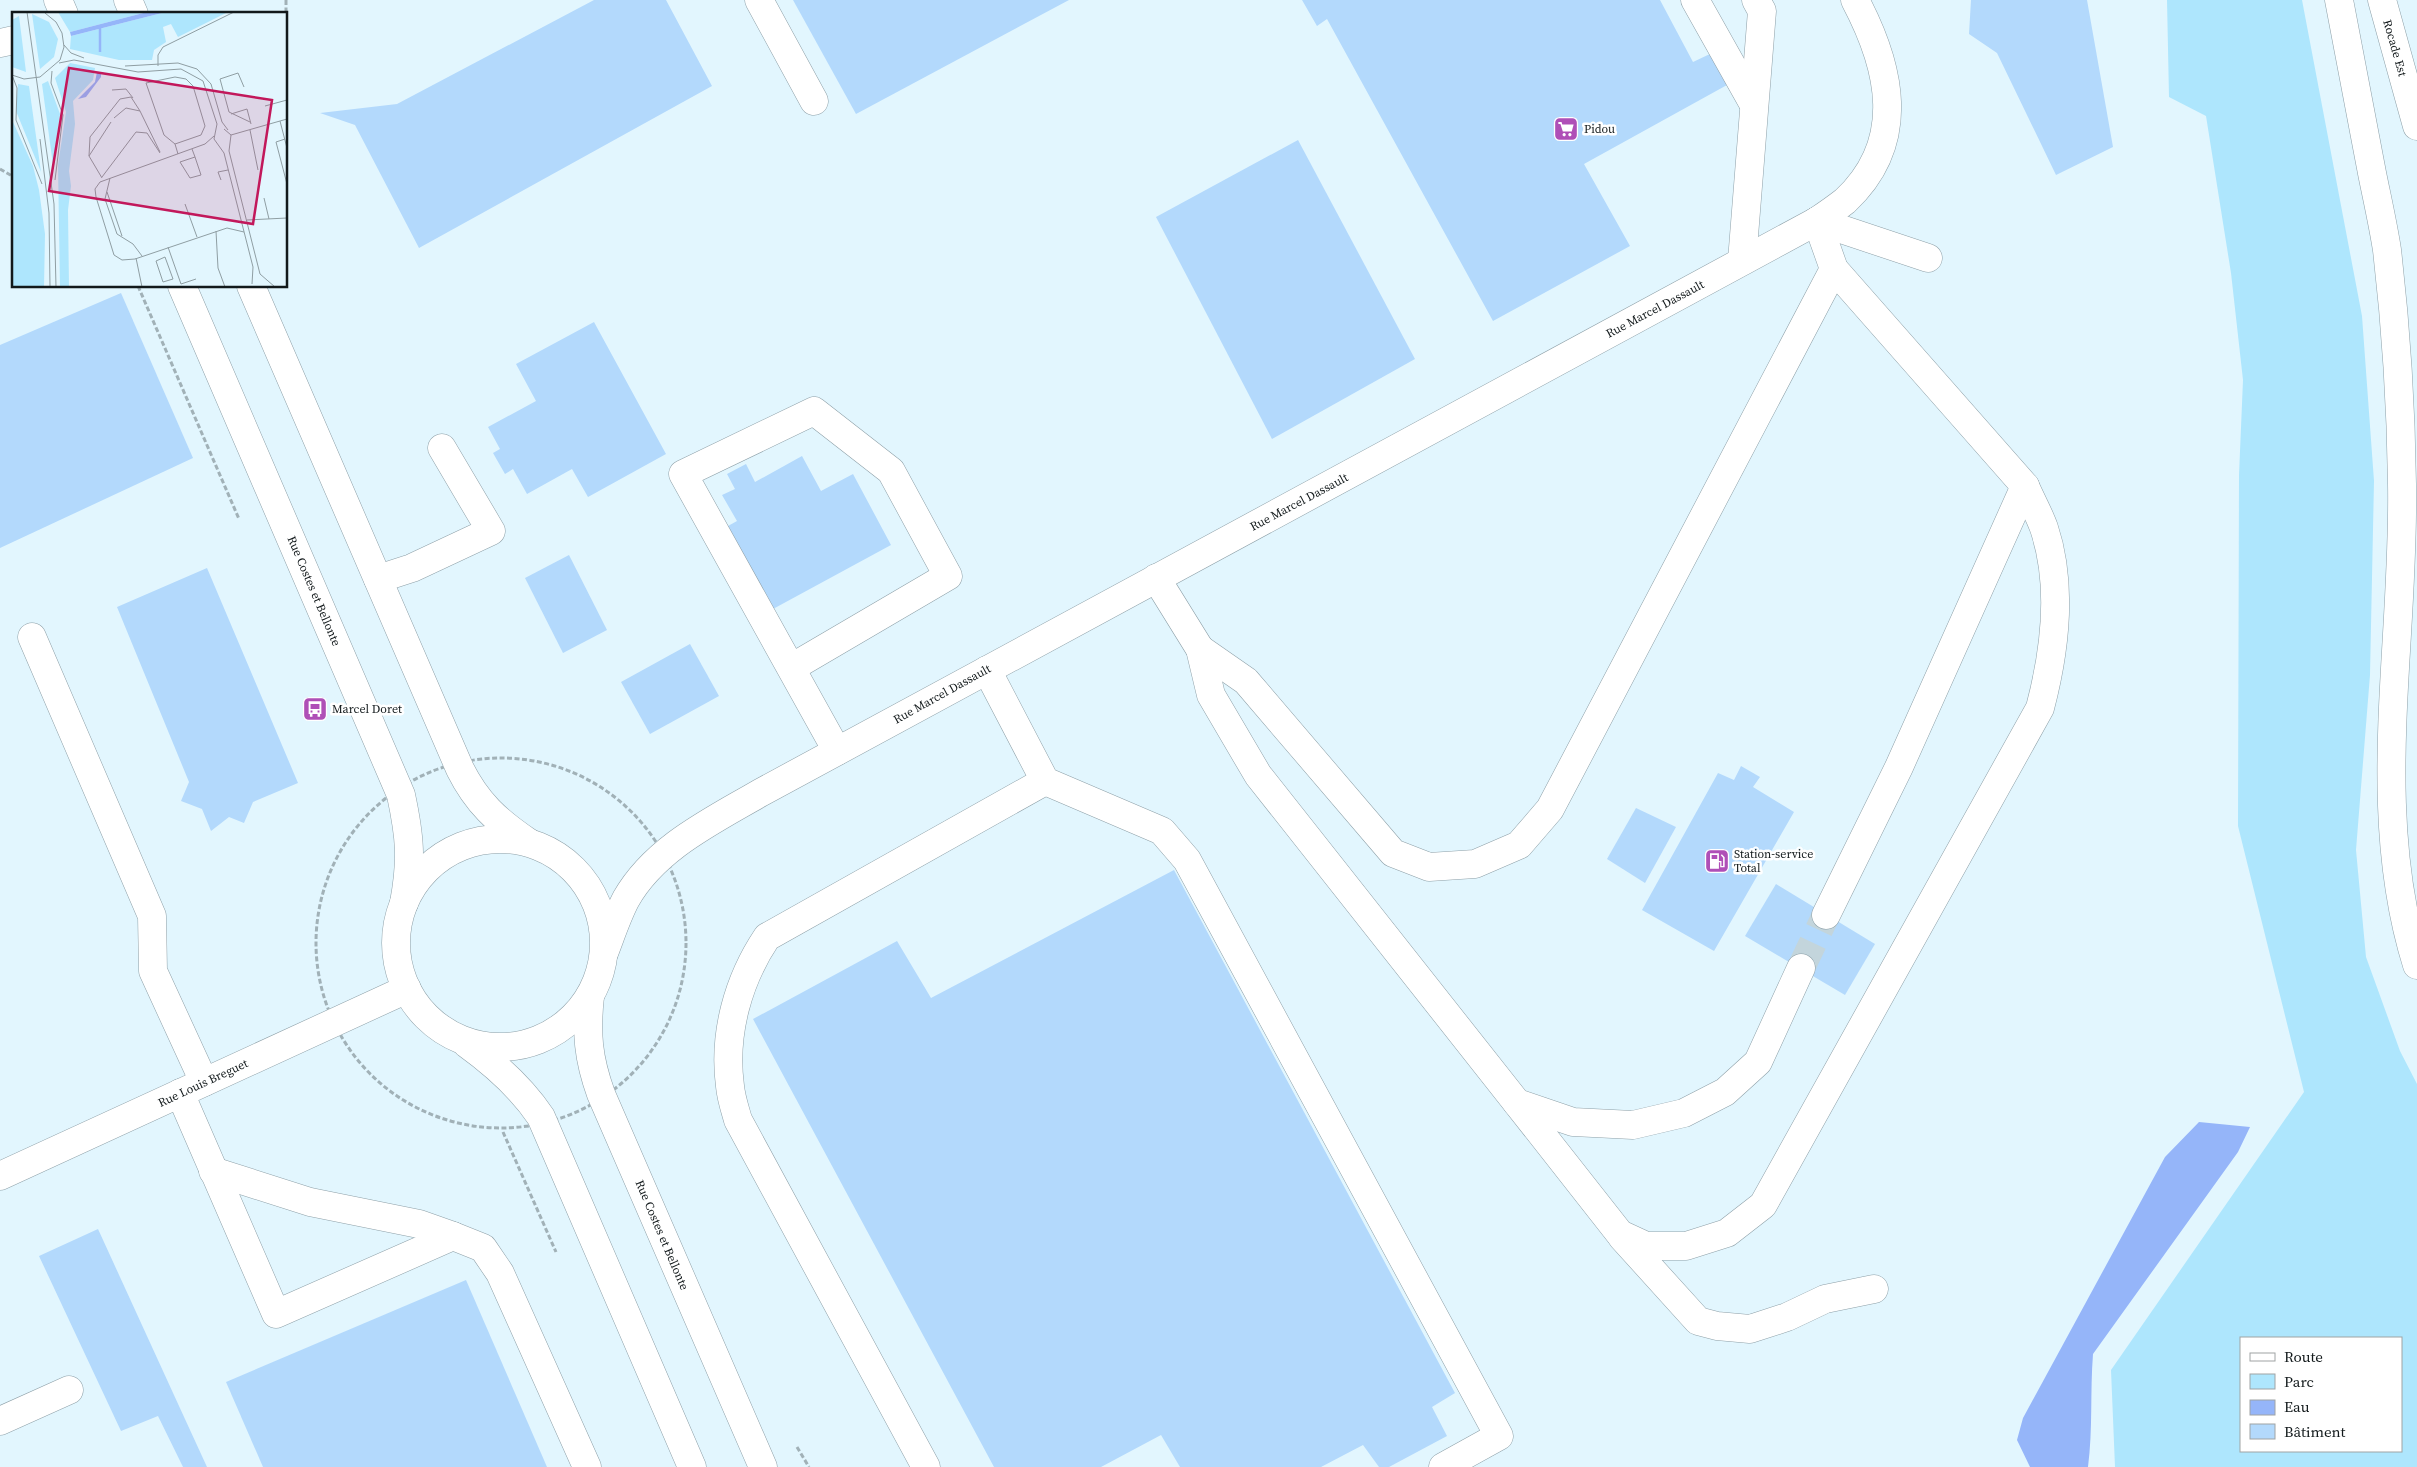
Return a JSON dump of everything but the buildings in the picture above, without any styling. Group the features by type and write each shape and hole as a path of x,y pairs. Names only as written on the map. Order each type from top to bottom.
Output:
{"main road":[{"path":"58,0 63,12"},
{"path":"128,0 133,12"},
{"path":"759,0 814,101"},
{"path":"1695,0 1754,105"},
{"path":"1742,262 1762,11 1756,0"},
{"name":"Rue Marcel Dassault","path":"604,953 626,899 661,856 693,832 837,751 1817,221 1844,201 1862,181 1879,152 1887,116 1887,84 1879,53 1854,0"},
{"path":"2339,0 2386,248 2396,341 2402,504 2392,748 2392,817 2403,909 2417,965"},
{"name":"Rocade Est","path":"2382,0 2417,126"},
{"path":"1817,221 1928,258"},
{"path":"1620,1234 1646,1246 1686,1246 1727,1233 1763,1205 2040,708 2049,676 2054,633 2053,574 2044,529 2025,486 1834,269 1817,221"},
{"path":"1200,649 1246,682 1393,852 1430,867 1476,864 1519,845 1550,809 1834,269"},
{"name":"Rue Costes et Bellonte","path":"183,288 401,795 411,855 404,903"},
{"path":"252,288 469,786 490,814 529,843 558,856 582,878 591,891 602,921 604,953 597,982 590,996 571,1019 559,1029 532,1042 517,1046 486,1046 458,1038"},
{"path":"791,668 948,576 892,471 814,411 683,474 837,751"},
{"path":"378,580 412,568 491,531 442,448"},
{"path":"1826,915 1899,766 2025,486"},
{"path":"1156,578 1200,649 1211,695 1258,775 1620,1234 1698,1321 1717,1326 1750,1329 1787,1317 1825,1299 1874,1289"},
{"path":"32,637 152,916 153,971 192,1088 214,1171 276,1314 453,1236"},
{"path":"987,670 1045,781 1162,831 1187,860 1499,1436 1442,1467"},
{"path":"926,1467 738,1120 730,1086 729,1041 738,996 751,962 767,937 1045,781"},
{"path":"529,843 514,840 484,840 455,850 430,866 411,889 404,903 397,932 396,946 399,968 407,989 418,1007 433,1023 496,1065 528,1098 541,1117 692,1467"},
{"path":"1517,1103 1573,1122 1632,1125 1684,1113 1725,1092 1758,1062 1801,968"},
{"name":"Rue Louis Breguet","path":"0,1176 407,989"},
{"name":"Rue Costes et Bellonte","path":"590,996 587,1026 588,1048 592,1069 601,1094 763,1467"},
{"path":"214,1171 310,1202 419,1224 483,1248 500,1273 586,1467"},
{"path":"0,1421 69,1390"}],"path":[{"path":"0,169 12,176"},
{"path":"361,814 332,862 317,911 316,972 332,1024 341,1040 373,1076 410,1103 457,1123 503,1132 601,1094 633,1078 655,1054 673,1020 684,987 687,965 688,928 677,889 638,815 606,788 584,775 540,759 496,754 460,769"},
{"path":"365,809 401,795"}],"green space":[{"path":"2167,0 2302,0 2362,316 2374,481 2370,675 2356,850 2366,957 2400,1051 2417,1084 2417,1467 2115,1467 2111,1370 2304,1092 2238,826 2239,475 2243,380 2231,273 2206,116 2169,97"}],"water":[{"path":"2199,1122 2250,1127 2238,1152 2093,1354 2088,1467 2030,1467 2017,1440 2023,1418 2165,1157"}],"tunnel":[{"path":"1801,968 1826,915"}],"place":[{"name":"Pidou","path":"1566,129"},
{"name":"Marcel Doret","path":"315,709"},
{"name":"Station-service Total","path":"1717,861"}]}
